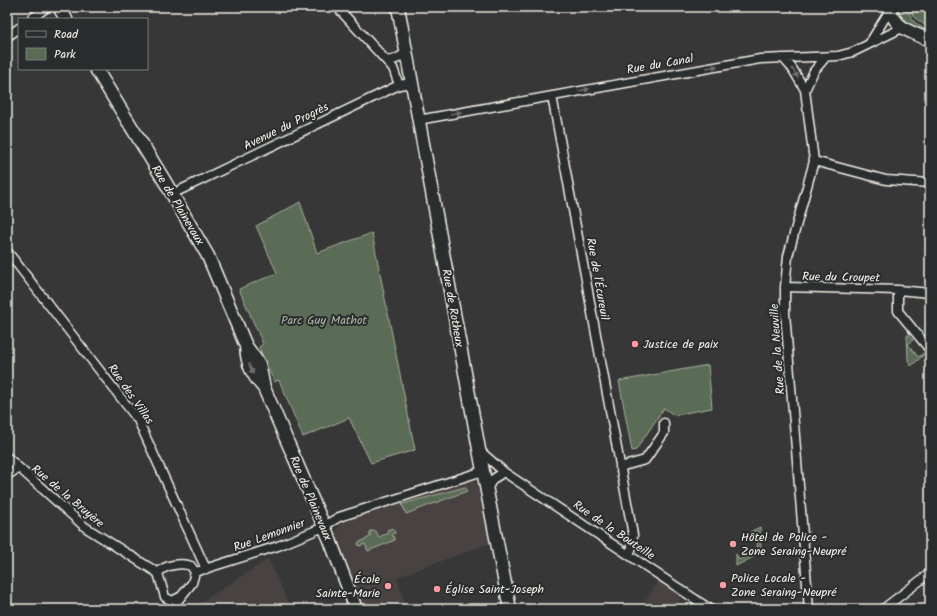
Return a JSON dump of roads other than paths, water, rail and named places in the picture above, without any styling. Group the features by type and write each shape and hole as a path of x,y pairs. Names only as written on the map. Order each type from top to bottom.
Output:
{"street":[{"path":"33,18 47,7"},
{"path":"59,7 65,18"},
{"path":"337,7 393,68 399,85"},
{"name":"Rue de Rotheux","path":"398,7 479,450 510,609"},
{"path":"889,8 896,22 902,28 930,40"},
{"path":"868,44 889,8"},
{"name":"Rue du Canal","path":"418,120 760,59 825,58 847,55 902,28"},
{"path":"7,37 18,29"},
{"path":"387,61 396,59 406,53"},
{"name":"Rue de la Neuville","path":"782,58 792,68 805,90 814,162 788,256 785,287 785,313 809,609"},
{"path":"805,90 814,71 825,58"},
{"name":"Rue de Plainevaux","path":"97,70 172,194 212,264 246,346 248,362 253,375 264,388 356,609"},
{"name":"Avenue du Progrès","path":"172,194 399,85 412,83"},
{"name":"Rue de l'Écureuil","path":"552,96 632,535 632,547 629,554"},
{"path":"814,162 886,180 930,183"},
{"name":"Rue des Villas","path":"7,251 138,420 206,569"},
{"name":"Rue du Croupet","path":"785,287 898,290 930,293"},
{"path":"898,290 898,311 930,350"},
{"path":"620,467 645,460 664,433 664,423"},
{"name":"Rue de la Bouteille","path":"479,450 497,466 502,473 629,554 710,609"},
{"name":"Rue de la Bruyère","path":"7,457 18,469 85,528 158,573"},
{"path":"483,471 488,466 497,466"},
{"path":"7,475 18,469"},
{"name":"Rue de la Bouteille","path":"483,471 488,474 502,473"},
{"name":"Rue Lemonnier","path":"195,572 263,552 323,527 339,517 483,471"},
{"path":"487,489 493,479 502,473"},
{"path":"168,609 158,573 168,566 184,564 191,566 195,572 192,583 171,609"},
{"path":"883,609 930,573"},
{"path":"165,597 172,601 180,597"}],"place":[{"name":"Justice de paix","path":"635,344"},
{"name":"Hôtel de Police - Zone Seraing-Neupré","path":"733,544"},
{"name":"Police Locale - Zone Seraing-Neupré","path":"723,585"},
{"name":"École Sainte-Marie","path":"388,586"},
{"name":"Église Saint-Joseph","path":"437,589"}],"park label":[{"name":"Parc Guy Mathot","path":"324,320"}]}
